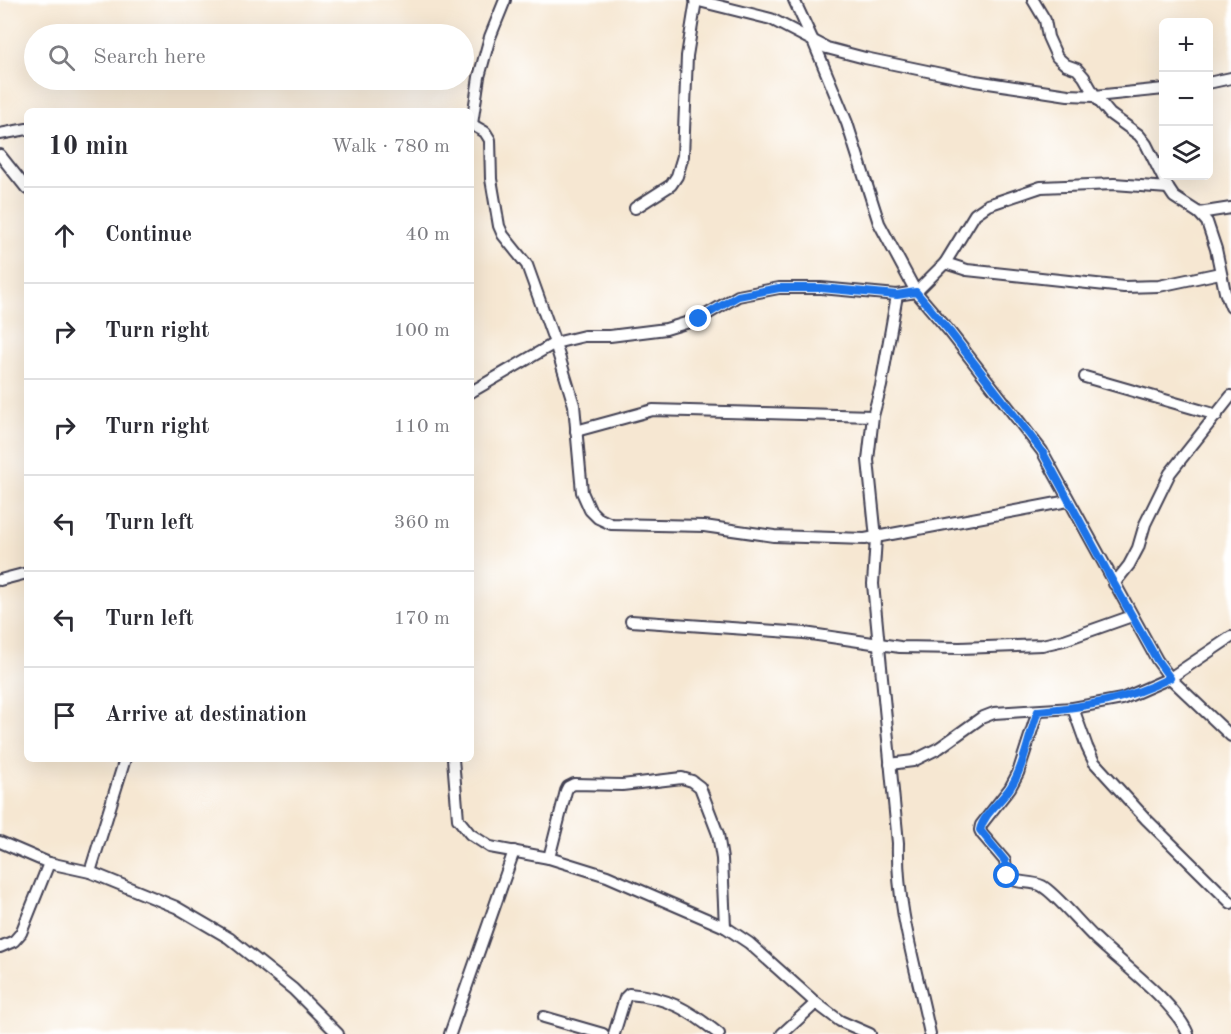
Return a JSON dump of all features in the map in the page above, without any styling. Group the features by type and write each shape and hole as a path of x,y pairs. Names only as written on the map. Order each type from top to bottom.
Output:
{"street":[{"path":"474,108 478,77 490,36 505,0"},
{"path":"635,208 671,185 677,176 683,156 687,56 695,0 771,19 814,43 865,58 975,81 1044,93 1095,96 1159,89"},
{"path":"794,0 847,123 879,223 916,292 950,332 1042,451 1157,660 1170,678 1231,736"},
{"path":"1033,0 1045,20 1048,37 1057,57 1066,65 1077,69 1110,114 1139,135 1146,144 1168,188 1207,222 1231,307"},
{"path":"1213,81 1231,78"},
{"path":"474,125 485,132 490,140 491,178 499,226 503,235 527,265 555,343 574,405 582,492 590,510 598,518 611,524 704,526 774,536 876,538 1068,501"},
{"path":"0,134 24,130"},
{"path":"0,155 24,185"},
{"path":"474,390 555,343 585,336 610,336 666,329 699,319 738,296 779,288 821,288 897,295 916,292 945,263 975,214 1019,193 1041,187 1062,185 1114,184 1168,188"},
{"path":"1199,213 1231,208"},
{"path":"945,263 967,270 1124,287 1159,286 1220,273"},
{"path":"897,295 884,375 873,416 868,460 876,538 873,584 898,843 900,894 930,1034"},
{"path":"1085,377 1217,415"},
{"path":"1114,584 1134,557 1145,524 1170,473 1231,396"},
{"path":"576,431 653,410 873,416"},
{"path":"0,580 24,573"},
{"path":"631,621 804,633 900,647 960,648 1035,646 1064,639 1132,616"},
{"path":"890,764 913,761 939,748 981,718 994,713 1073,708 1122,699 1170,678 1231,637"},
{"path":"1073,708 1094,762 1146,819 1231,903"},
{"path":"1038,711 1018,773 1010,788 981,825 980,830 1005,861 1007,876 1012,881 1043,887 1183,1022 1188,1034"},
{"path":"90,872 124,762"},
{"path":"453,762 459,819 470,834 490,847 549,858 607,876 725,927 749,943 816,1003 840,1021 870,1034"},
{"path":"549,858 568,787 574,784 622,785 682,778 692,781 700,787 718,834 725,886 725,927"},
{"path":"0,842 49,863 90,872 176,907 229,938 293,989 338,1034"},
{"path":"450,1034 514,851"},
{"path":"0,947 14,941 21,933 49,863"},
{"path":"614,1034 625,998 629,994 654,996 671,1002 696,1016 719,1034"},
{"path":"782,1034 816,1003"},
{"path":"544,1017 603,1034"}],"route":[{"path":"699,319 738,296 779,288 821,288 897,295 916,292 950,332 1042,451 1114,584 1157,660 1170,678 1122,699 1073,708 1038,711 1018,773 1010,788 981,825 980,830 1005,861 1007,876"}]}
